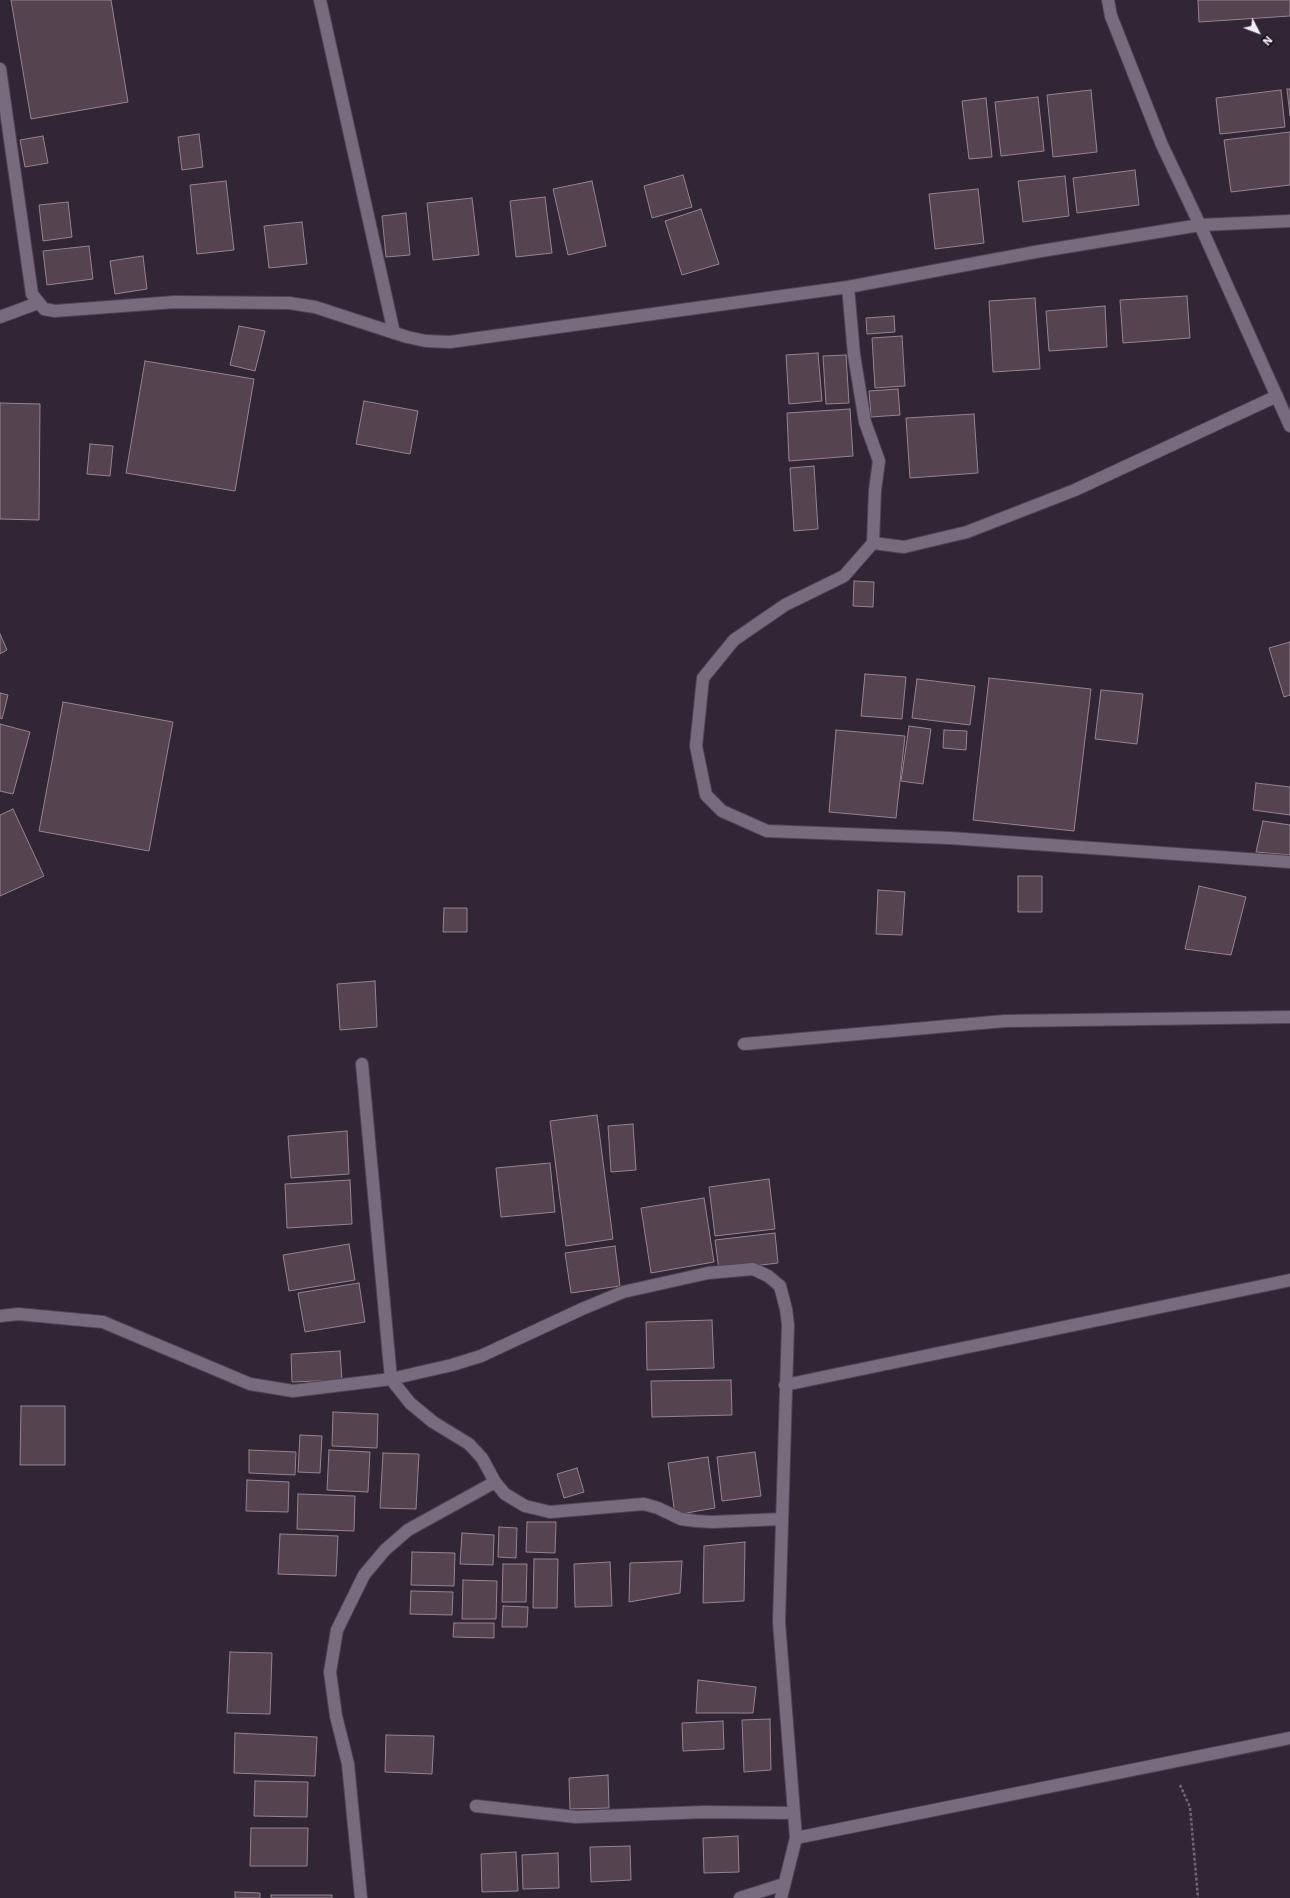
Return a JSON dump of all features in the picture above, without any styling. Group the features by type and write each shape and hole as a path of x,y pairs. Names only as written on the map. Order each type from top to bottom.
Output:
{"street":[{"path":"320,0 394,333"},
{"path":"1108,0 1111,16 1162,145 1200,225 1290,426"},
{"path":"0,69 32,294 44,309 55,310 175,302 289,303 315,307 394,333 426,341 450,342 848,287 1035,252 1200,225 1290,222"},
{"path":"848,287 854,354 865,422 879,460 875,490 873,544 844,576 786,604 734,640 703,678 696,746 706,795 722,811 767,831 950,838 1290,862"},
{"path":"0,317 38,303"},
{"path":"873,544 904,547 967,532 1075,490 1277,396"},
{"path":"744,1044 1005,1021 1290,1017"},
{"path":"362,1064 391,1379 410,1403 433,1422 470,1444 482,1458 494,1482 505,1494 525,1506 550,1512 644,1504 658,1508 681,1519 696,1521 712,1522 782,1519"},
{"path":"0,1316 18,1314 104,1322 250,1384 293,1392 391,1379 452,1365 481,1356 582,1309 624,1292 708,1273 753,1269 768,1276 780,1286 786,1309 788,1325 779,1622 796,1838 780,1898"},
{"path":"785,1385 1290,1280"},
{"path":"361,1898 348,1764 336,1716 330,1672 337,1630 364,1575 385,1550 408,1530 494,1482"},
{"path":"796,1838 1290,1738"},
{"path":"476,1806 576,1817 704,1812 794,1813"},
{"path":"740,1898 784,1884"}],"path":[{"path":"1170,1763 1190,1807 1198,1898"}],"building":[{"path":"11,0 111,0 128,102 31,119"},
{"path":"1198,0 1290,0 1290,16 1199,22"},
{"path":"1287,89 1290,89 1290,116"},
{"path":"1091,90 1097,152 1053,157 1047,95"},
{"path":"1281,90 1285,127 1220,134 1216,98"},
{"path":"1038,97 1044,151 1001,156 995,102"},
{"path":"986,98 992,157 969,159 962,101"},
{"path":"1290,132 1290,185 1231,192 1224,140"},
{"path":"199,134 203,167 182,170 178,137"},
{"path":"43,136 48,163 25,167 20,140"},
{"path":"1135,170 1139,205 1077,213 1073,178"},
{"path":"683,175 692,207 652,218 644,186"},
{"path":"1065,176 1069,216 1023,222 1018,181"},
{"path":"226,181 234,250 197,254 190,185"},
{"path":"592,181 606,246 568,255 553,189"},
{"path":"978,189 984,243 935,249 929,194"},
{"path":"545,197 552,253 516,257 510,201"},
{"path":"472,198 479,255 433,260 427,203"},
{"path":"68,202 72,237 43,241 39,205"},
{"path":"701,209 719,264 682,275 665,221"},
{"path":"406,213 410,255 386,257 382,216"},
{"path":"302,222 307,264 269,268 264,226"},
{"path":"89,246 93,279 47,285 43,251"},
{"path":"143,256 147,289 115,294 110,261"},
{"path":"1187,296 1190,338 1123,343 1120,300"},
{"path":"1035,298 1040,369 993,372 989,301"},
{"path":"1105,306 1107,347 1049,351 1046,311"},
{"path":"894,316 895,332 867,334 866,318"},
{"path":"239,326 265,331 255,371 230,365"},
{"path":"902,336 905,386 875,388 872,338"},
{"path":"818,353 822,401 789,404 786,355"},
{"path":"846,355 849,403 826,404 823,356"},
{"path":"145,361 254,379 235,491 126,473"},
{"path":"898,389 900,415 871,417 869,391"},
{"path":"364,401 418,411 410,454 356,444"},
{"path":"0,403 40,404 39,520 0,519"},
{"path":"850,409 853,456 789,461 787,413"},
{"path":"974,414 978,473 910,478 906,418"},
{"path":"90,444 113,446 110,476 87,474"},
{"path":"814,466 818,529 794,531 790,468"},
{"path":"854,581 874,582 873,607 853,606"},
{"path":"0,634 7,650 0,654"},
{"path":"1290,642 1290,695 1284,697 1269,648"},
{"path":"865,674 906,677 902,719 861,716"},
{"path":"989,678 1091,689 1074,831 973,820"},
{"path":"917,679 975,686 970,725 912,718"},
{"path":"1101,690 1143,694 1137,744 1095,739"},
{"path":"0,693 8,695 2,719 0,718"},
{"path":"63,702 173,722 149,851 39,831"},
{"path":"0,724 30,732 13,794 0,791"},
{"path":"909,726 931,729 923,784 901,781"},
{"path":"836,730 905,736 896,818 829,812"},
{"path":"944,730 967,731 966,750 943,748"},
{"path":"1256,783 1290,787 1290,815 1253,810"},
{"path":"13,809 44,876 0,896 0,815"},
{"path":"1263,821 1290,825 1290,855 1256,852"},
{"path":"1018,876 1042,876 1042,912 1018,912"},
{"path":"1199,886 1246,897 1231,955 1185,949"},
{"path":"878,890 905,892 902,935 876,934"},
{"path":"444,908 467,908 467,932 443,932"},
{"path":"375,981 377,1027 340,1030 337,984"},
{"path":"597,1115 613,1239 566,1246 550,1121"},
{"path":"633,1124 636,1170 611,1172 608,1126"},
{"path":"347,1131 349,1174 291,1178 288,1136"},
{"path":"550,1163 555,1212 501,1217 496,1168"},
{"path":"769,1179 775,1229 715,1236 709,1187"},
{"path":"350,1180 352,1224 287,1228 285,1184"},
{"path":"704,1198 714,1262 651,1273 641,1208"},
{"path":"775,1233 778,1263 719,1270 715,1240"},
{"path":"349,1244 355,1280 289,1291 283,1255"},
{"path":"615,1246 620,1286 571,1293 565,1253"},
{"path":"359,1283 365,1322 305,1332 298,1293"},
{"path":"712,1320 714,1368 647,1370 646,1322"},
{"path":"340,1351 342,1380 292,1382 291,1354"},
{"path":"731,1380 732,1415 652,1417 651,1381"},
{"path":"21,1406 65,1406 65,1465 20,1465"},
{"path":"333,1412 378,1414 377,1448 332,1446"},
{"path":"300,1435 322,1436 320,1473 298,1472"},
{"path":"249,1450 296,1452 295,1475 249,1473"},
{"path":"329,1450 370,1452 368,1492 327,1490"},
{"path":"755,1452 761,1496 722,1501 717,1457"},
{"path":"383,1453 419,1454 416,1509 380,1508"},
{"path":"708,1457 715,1508 675,1515 668,1463"},
{"path":"577,1468 584,1492 564,1498 557,1474"},
{"path":"247,1480 289,1482 288,1512 246,1511"},
{"path":"298,1494 355,1496 354,1531 297,1529"},
{"path":"527,1522 556,1522 555,1553 526,1552"},
{"path":"499,1527 517,1528 516,1558 498,1557"},
{"path":"462,1533 494,1535 493,1565 460,1564"},
{"path":"280,1534 338,1536 336,1576 278,1574"},
{"path":"745,1542 744,1601 703,1603 704,1546"},
{"path":"412,1552 455,1553 454,1586 411,1585"},
{"path":"534,1559 558,1559 557,1608 533,1608"},
{"path":"682,1561 680,1593 629,1602 630,1563"},
{"path":"610,1562 612,1606 575,1607 574,1564"},
{"path":"503,1564 527,1564 526,1602 502,1602"},
{"path":"463,1580 497,1581 496,1619 462,1619"},
{"path":"411,1591 453,1592 452,1615 410,1614"},
{"path":"503,1606 528,1607 527,1627 502,1627"},
{"path":"454,1623 494,1623 494,1638 453,1637"},
{"path":"230,1652 272,1653 270,1714 227,1713"},
{"path":"698,1680 756,1687 753,1713 696,1713"},
{"path":"770,1719 771,1770 744,1772 742,1720"},
{"path":"723,1721 724,1749 683,1751 682,1723"},
{"path":"235,1733 317,1737 315,1776 234,1773"},
{"path":"386,1735 434,1736 432,1774 385,1772"},
{"path":"608,1775 609,1808 570,1809 569,1778"},
{"path":"255,1781 308,1782 307,1817 254,1816"},
{"path":"251,1828 308,1828 307,1866 250,1866"},
{"path":"738,1836 739,1872 704,1873 703,1838"},
{"path":"630,1846 631,1880 591,1882 590,1847"},
{"path":"516,1852 518,1891 482,1892 481,1854"},
{"path":"558,1853 559,1888 523,1889 522,1855"},
{"path":"235,1892 260,1893 260,1898 235,1898"},
{"path":"271,1895 332,1895 332,1898 271,1898"}]}
